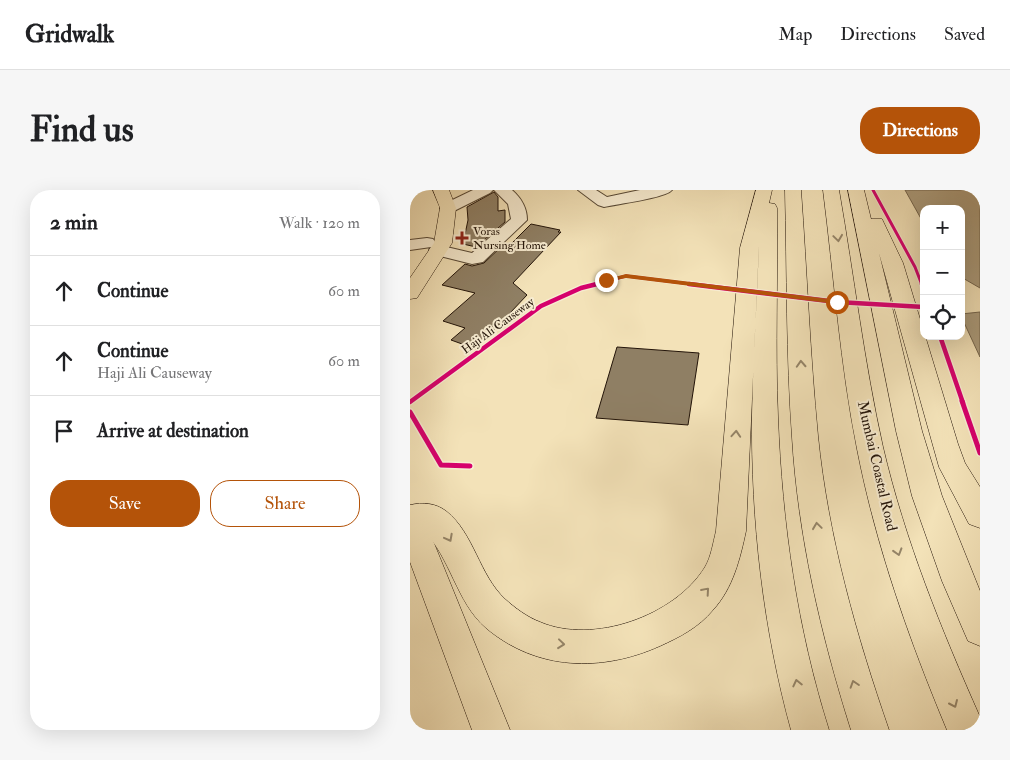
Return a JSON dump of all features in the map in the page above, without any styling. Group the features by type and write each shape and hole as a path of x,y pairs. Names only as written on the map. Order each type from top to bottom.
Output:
{"main road":[{"path":"492,730 410,520 425,516 437,522 445,530 476,589 490,608 527,634 551,643 582,646 613,644 643,635 671,623 697,602 714,582 724,559 731,531 749,248 764,190"},
{"path":"770,190 765,416 769,498 777,583 797,686 810,730"},
{"path":"793,190 805,437 817,523 848,666 870,730"},
{"name":"Mumbai Coastal Road","path":"831,190 862,407 887,514 910,588 945,683 966,730"},
{"path":"856,190 909,431 927,496 958,581 980,629"},
{"path":"861,190 893,263 953,467 980,514"},
{"path":"425,246 443,243 448,208 434,194"},
{"path":"410,270 425,250 434,194"},
{"path":"410,292 425,246"}],"street":[{"path":"448,208 485,190"},
{"path":"425,246 472,259 477,258 519,220 520,209 516,201 502,190"},
{"path":"586,190 604,202 630,196 654,194 664,190"}],"shaded area":[{"path":"905,190 980,190 980,288 965,279 965,205 920,205 920,217"},
{"path":"980,312 980,357 965,325 965,314"}],"building":[{"path":"494,192 498,197 498,211 505,210 505,222 476,247 463,244 468,220 467,207"},
{"path":"531,224 560,230 558,232 561,232 513,283 527,295 476,349 451,340 465,328 443,321 475,293 442,285 465,264 472,266 484,263 504,244 504,251"},
{"path":"617,347 699,353 688,425 596,418"}],"cycle path":[{"path":"873,190 920,280"},
{"name":"Haji Ali Causeway","path":"410,402 541,306 581,288 626,276 837,302 920,307"},
{"path":"941,340 980,453"},
{"path":"410,412 441,465 470,466"}],"place":[{"name":"Voras Nursing Home","path":"462,238"}],"route":[{"path":"606,280 626,276 837,302"}]}
